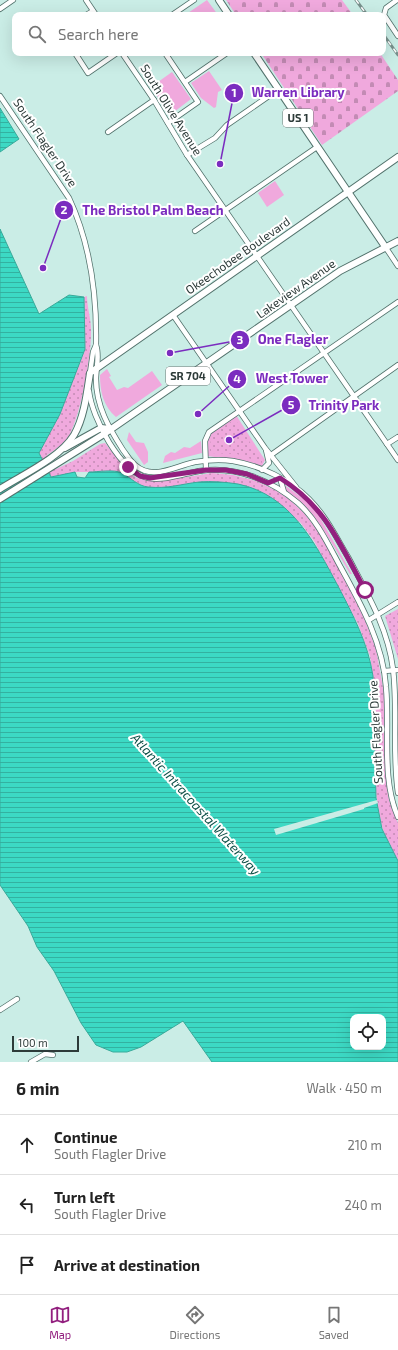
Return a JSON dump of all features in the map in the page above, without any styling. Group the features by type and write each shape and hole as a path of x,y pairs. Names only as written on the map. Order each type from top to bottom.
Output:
{"main road":[{"path":"219,0 227,12"},
{"name":"US 1","path":"256,56 386,248"},
{"name":"Okeechobee Boulevard","path":"90,373 398,157"},
{"name":"Lakeview Avenue","path":"110,429 340,271 398,241"},
{"name":"South Flagler Drive","path":"88,386 90,373"},
{"path":"60,451 76,432 88,386"},
{"path":"0,489 60,451 102,431 110,429"},
{"path":"0,499 58,463 102,431"}],"street":[{"path":"0,9 13,0"},
{"path":"86,0 93,12"},
{"path":"176,12 194,0"},
{"path":"385,12 386,8 397,0"},
{"path":"386,18 398,36"},
{"path":"77,56 88,73 113,56"},
{"name":"South Olive Avenue","path":"124,56 154,100 188,155 290,305"},
{"path":"167,56 198,102 168,123"},
{"path":"185,82 223,56"},
{"path":"188,155 216,138 226,125 279,89"},
{"name":"South Flagler Drive","path":"0,96 64,190 76,213 91,271 96,345 98,352 98,398 110,429 132,462 145,471 156,473 206,460 232,461 262,470 280,478 310,500 325,519 378,616 396,670 396,764 398,793"},
{"path":"108,132 154,100"},
{"path":"195,231 317,147"},
{"path":"386,248 398,266"},
{"path":"206,470 206,434 398,302"},
{"path":"290,305 398,460"},
{"path":"173,315 265,448 297,489"},
{"name":"South Flagler Drive","path":"90,373 93,352 96,345"},
{"path":"271,455 398,365"},
{"name":"South Flagler Drive","path":"88,386 91,405 102,431 128,467 140,476 160,478 206,470 239,472 268,483 284,493 303,508 316,524 369,620 384,672 386,686 390,793 398,817"},
{"path":"387,444 398,437"},
{"path":"262,470 267,466 269,460 265,448"},
{"path":"268,483 280,478 284,472"},
{"path":"280,478 284,493"},
{"path":"369,620 378,616 398,602"},
{"path":"384,672 396,670"},
{"path":"388,764 396,764"},
{"path":"0,1010 17,999"},
{"path":"32,1062 45,1054 53,1055"}],"green space":[{"path":"207,0 216,12 189,12"},
{"path":"226,0 342,0 351,12 234,12"},
{"path":"263,56 382,56 398,80 398,91 322,145"},
{"path":"209,71 222,90 218,92 216,107 214,108 201,98 191,83"},
{"path":"172,72 191,99 170,115 151,87"},
{"path":"275,181 284,195 267,207 258,193"},
{"path":"87,296 91,325 91,340 82,398 70,434 63,443 47,455 51,464 56,469 73,461 100,444 105,443 127,471 137,478 149,481 162,481 212,473 233,475 256,481 277,491 290,500 304,513 318,531 360,607 376,649 384,693 386,780 389,800 398,823 398,861 388,844 381,823 377,798 373,746 373,676 370,656 358,624 314,541 300,522 198,482 170,488 146,487 133,481 121,472 75,472 51,477 39,453 60,414 85,349 84,297"},
{"path":"107,369 111,376 109,377 117,390 124,387 128,388 152,371 162,385 116,417 108,408 103,398 100,375"},
{"path":"236,415 265,460 262,466 245,461 207,456 208,440 210,435 217,427"},
{"path":"235,419 262,463 237,454 210,453 210,445 213,435"},
{"path":"129,432 136,442 144,443 148,452 148,462 144,465 127,440"},
{"path":"201,441 202,453 163,463 165,456 171,452 175,453 184,447 190,448"},
{"path":"283,484 308,502 319,516 352,574 350,574 329,539 305,506 286,491"},
{"path":"398,609 398,659 385,616"}],"water":[{"path":"0,108 19,139 0,152"},
{"name":"Atlantic Intracoastal Waterway","path":"0,229 39,314 69,295 84,297 85,349 60,414 39,453 51,477 75,472 77,477 85,478 89,472 115,471 122,473 138,483 148,487 174,486 199,482 223,482 238,484 257,490 273,499 287,510 299,523 320,553 354,619 368,652 373,676 376,798 382,829 398,861 398,1062 212,1062 183,1021 141,1047 127,1052 113,1052 96,1045 81,1023 54,971 37,947 28,926 0,885"}],"pier":[{"path":"377,800 378,803 364,809 276,835 274,829"}],"railway":[{"path":"356,0 365,12"},
{"path":"386,38 398,55"}],"place":[{"name":"Warren Library","path":"220,164"},
{"name":"The Bristol Palm Beach","path":"43,268"},
{"name":"One Flagler","path":"170,353"},
{"name":"West Tower","path":"198,414"},
{"name":"Trinity Park","path":"229,440"}],"route":[{"path":"128,467 140,476 150,478 160,478 206,470 226,470 247,474 268,483 280,478 297,489 317,508 325,519 365,590"}]}
